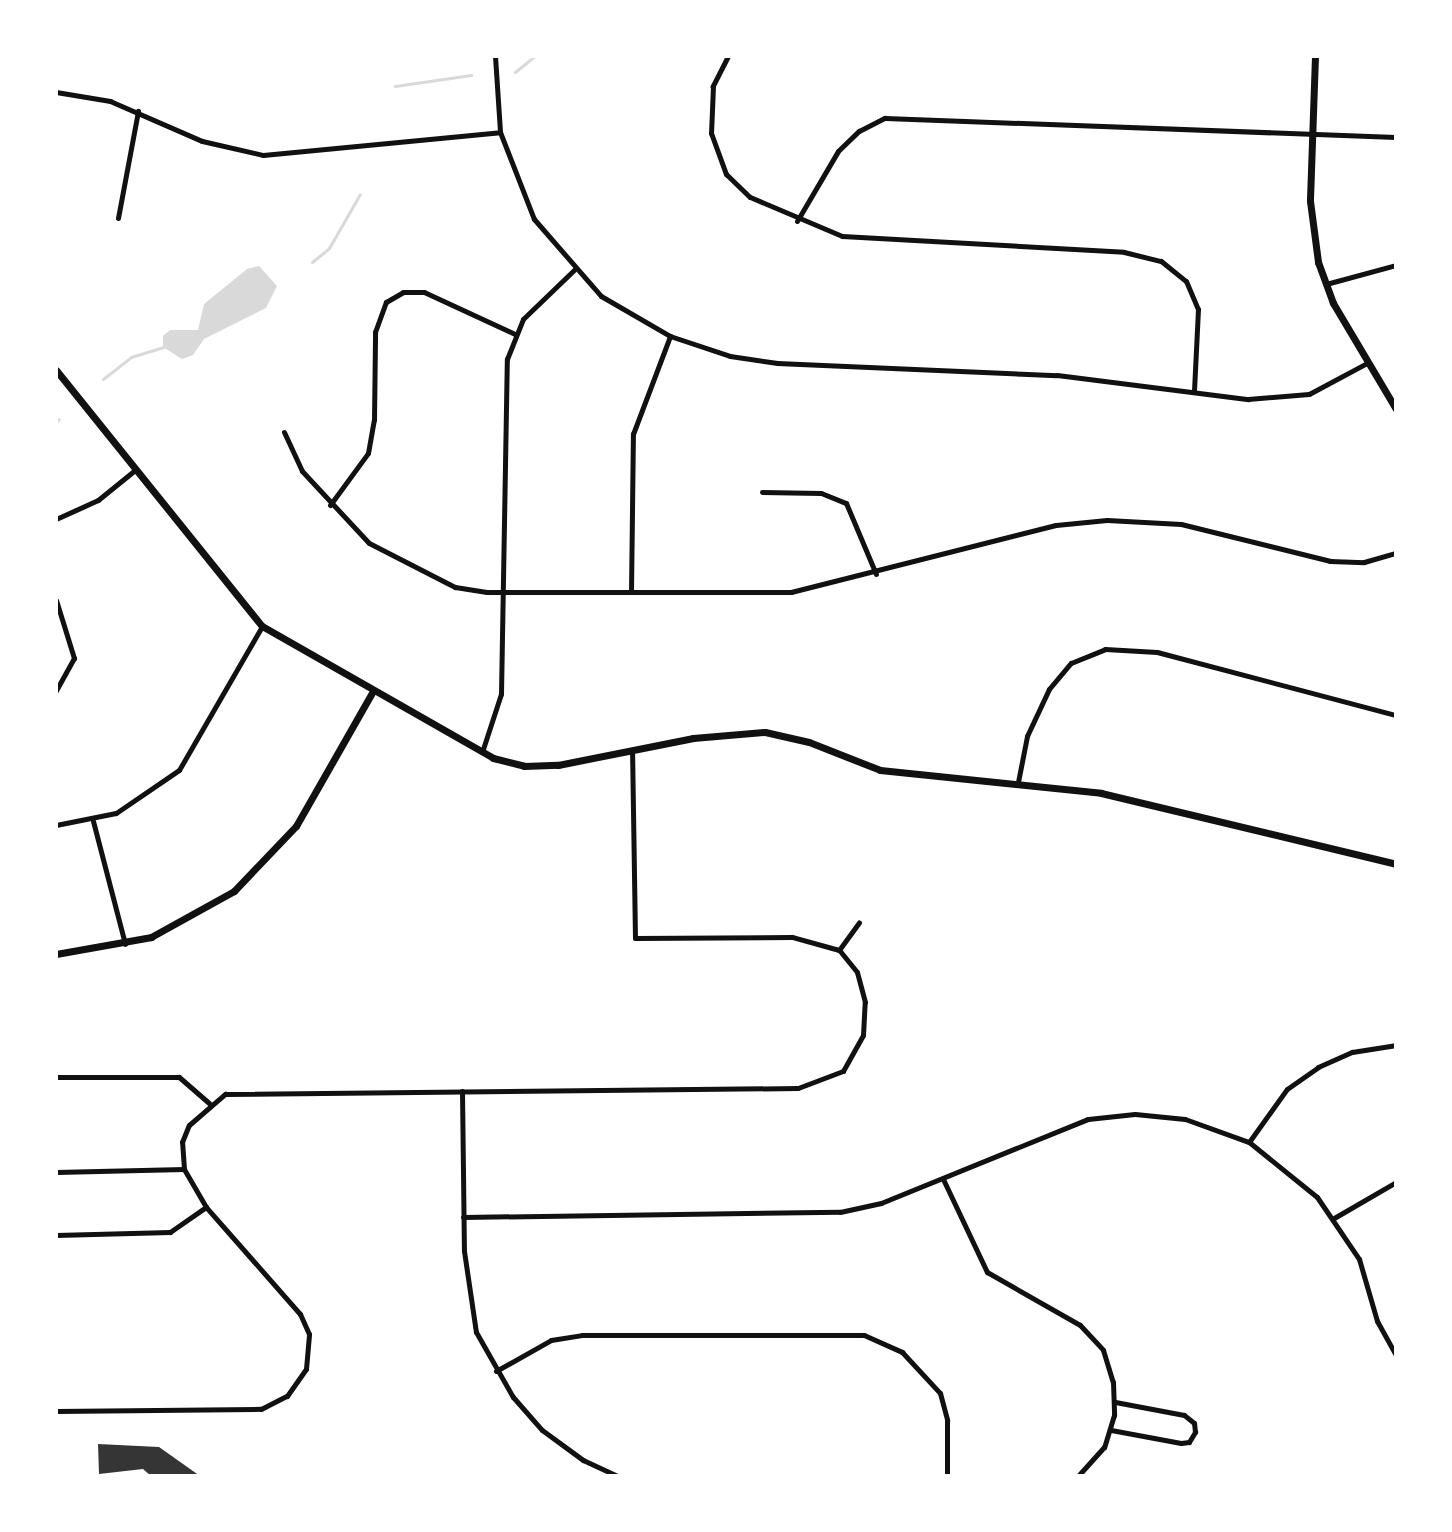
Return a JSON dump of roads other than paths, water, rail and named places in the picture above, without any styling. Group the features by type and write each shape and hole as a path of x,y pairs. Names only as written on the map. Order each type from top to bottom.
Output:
{"street":[{"path":"495,56 500,132 534,219 574,270 624,312 670,336 730,356 777,363 1057,375 1248,399 1297,397 1367,363"},
{"path":"728,56 713,86 711,118 714,146 736,186 797,221 842,236 1124,252 1161,261 1186,281 1198,309 1194,392"},
{"path":"1315,56 1311,220 1326,284 1367,363 1396,409"},
{"path":"56,92 138,111 202,141 263,155 500,132"},
{"path":"118,218 138,111"},
{"path":"797,221 838,151 859,131 885,118 1396,137"},
{"path":"1326,284 1396,265"},
{"path":"481,753 500,706 504,390 515,334 534,305 574,270"},
{"path":"330,505 368,453 374,420 375,332 386,302 403,292 424,292 515,334"},
{"path":"631,592 633,434 670,336"},
{"path":"56,370 262,626 372,693 481,753 537,767 632,753 693,738 765,732 901,774 1018,782 1152,804 1396,864"},
{"path":"284,432 297,463 330,505 369,543 455,587 501,593 791,592 876,574 1035,530 1107,520 1181,524 1330,561 1364,562 1396,553"},
{"path":"56,519 98,500 135,470"},
{"path":"762,492 821,493 846,503 876,574"},
{"path":"56,600 74,658 69,676 56,691"},
{"path":"56,825 93,821 130,806 179,770 262,626"},
{"path":"1018,782 1027,736 1049,689 1071,663 1105,649 1157,652 1396,715"},
{"path":"56,954 125,944 208,909 257,872 311,802 372,693"},
{"path":"56,1411 248,1411 269,1407 294,1388 309,1358 306,1324 206,1207 184,1169 184,1134 209,1103 234,1093 818,1085 853,1060 865,1018 860,979 839,950 792,937 635,938 632,753"},
{"path":"93,821 125,944"},
{"path":"839,950 859,922"},
{"path":"1249,1142 1287,1089 1318,1067 1352,1052 1396,1045"},
{"path":"56,1077 179,1077 209,1103"},
{"path":"462,1091 463,1217 470,1314 496,1371 542,1430 583,1460 617,1476"},
{"path":"463,1217 821,1213 881,1203 1049,1132 1109,1115 1185,1119 1249,1142 1286,1167 1334,1218 1359,1259 1377,1321 1396,1355"},
{"path":"56,1172 184,1169"},
{"path":"943,1179 987,1272 1094,1336 1110,1367 1115,1402 1111,1430 1096,1460 1078,1476"},
{"path":"1334,1218 1396,1182"},
{"path":"56,1235 170,1232 206,1207"},
{"path":"496,1371 551,1340 582,1335 864,1335 902,1352 940,1393 947,1420 947,1476"},
{"path":"1111,1430 1181,1443 1189,1442 1195,1432 1194,1423 1184,1415 1115,1402"}],"waterway":[{"path":"515,72 535,56"},
{"path":"395,86 471,75"},
{"path":"312,262 329,248 360,194"},
{"path":"103,379 131,357 163,347"},
{"path":"56,422 59,419"}]}
